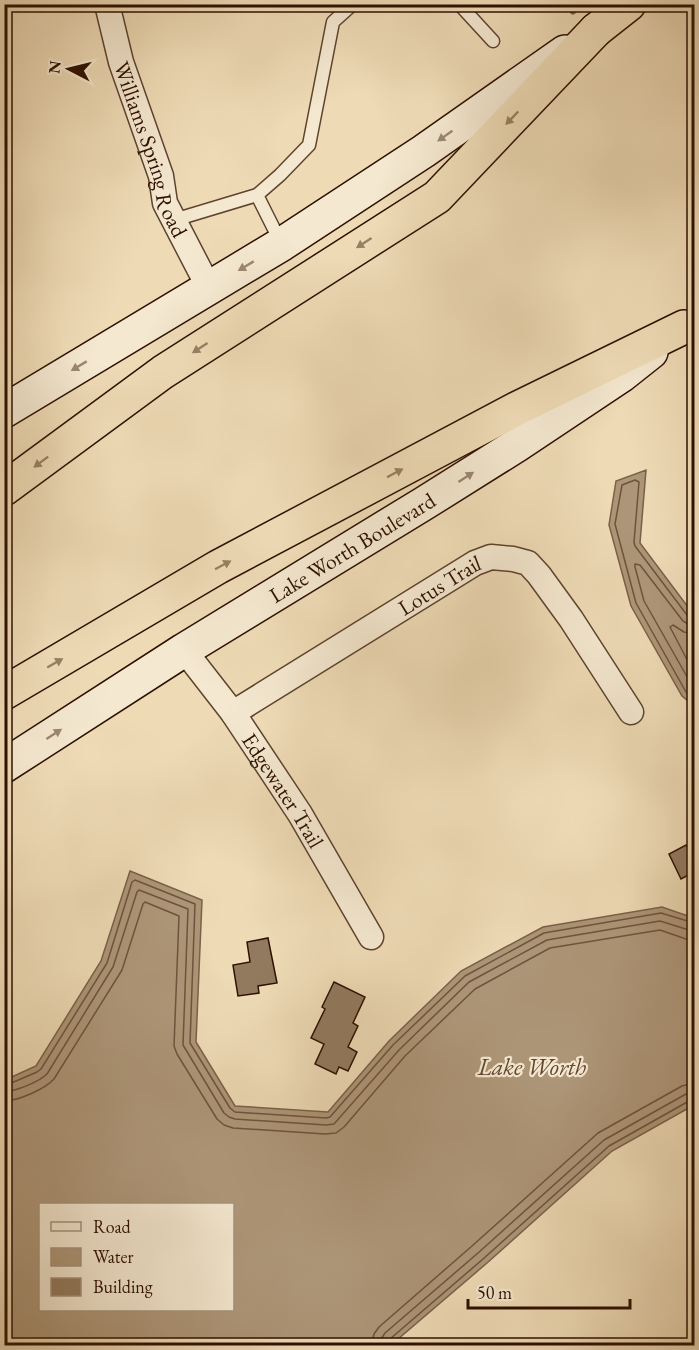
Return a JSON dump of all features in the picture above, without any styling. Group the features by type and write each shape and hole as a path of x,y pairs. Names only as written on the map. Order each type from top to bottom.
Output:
{"highway":[{"path":"4,489 163,372 437,197 596,30 629,4"},
{"path":"4,693 218,567 518,408 689,323"}],"main road":[{"path":"5,410 282,244 424,151 596,30"},
{"name":"Lake Worth Boulevard","path":"4,766 184,650 423,504 516,444 622,375 689,323"}],"street":[{"name":"Williams Spring Road","path":"107,4 121,62 160,176 165,203 209,288"},
{"name":"Lotus Trail","path":"233,713 475,563 491,557 528,563 539,575 571,619 631,712"},
{"name":"Edgewater Trail","path":"184,650 233,713 300,814 371,938"}],"lane":[{"path":"174,220 257,195 309,145 333,22 353,4"},
{"path":"459,4 493,41"},
{"path":"257,195 282,244"}],"water":[{"path":"646,470 640,543 694,615 694,706 682,696 631,606 609,525 616,481"},
{"name":"Lake Worth","path":"130,871 202,900 196,1042 235,1106 328,1112 389,1041 461,971 543,927 662,907 694,918 694,1105 612,1151 391,1345 5,1345 5,1080 36,1066 101,961"}],"building":[{"path":"686,845 694,862 694,872 681,879 669,854"},
{"path":"268,938 277,983 258,986 259,993 238,996 233,965 250,962 247,942"},
{"path":"334,982 365,997 353,1023 358,1026 348,1047 357,1052 348,1071 339,1067 336,1074 315,1064 324,1044 311,1038 325,1009 322,1007"}],"waterway":[{"path":"569,4 573,11"}]}
